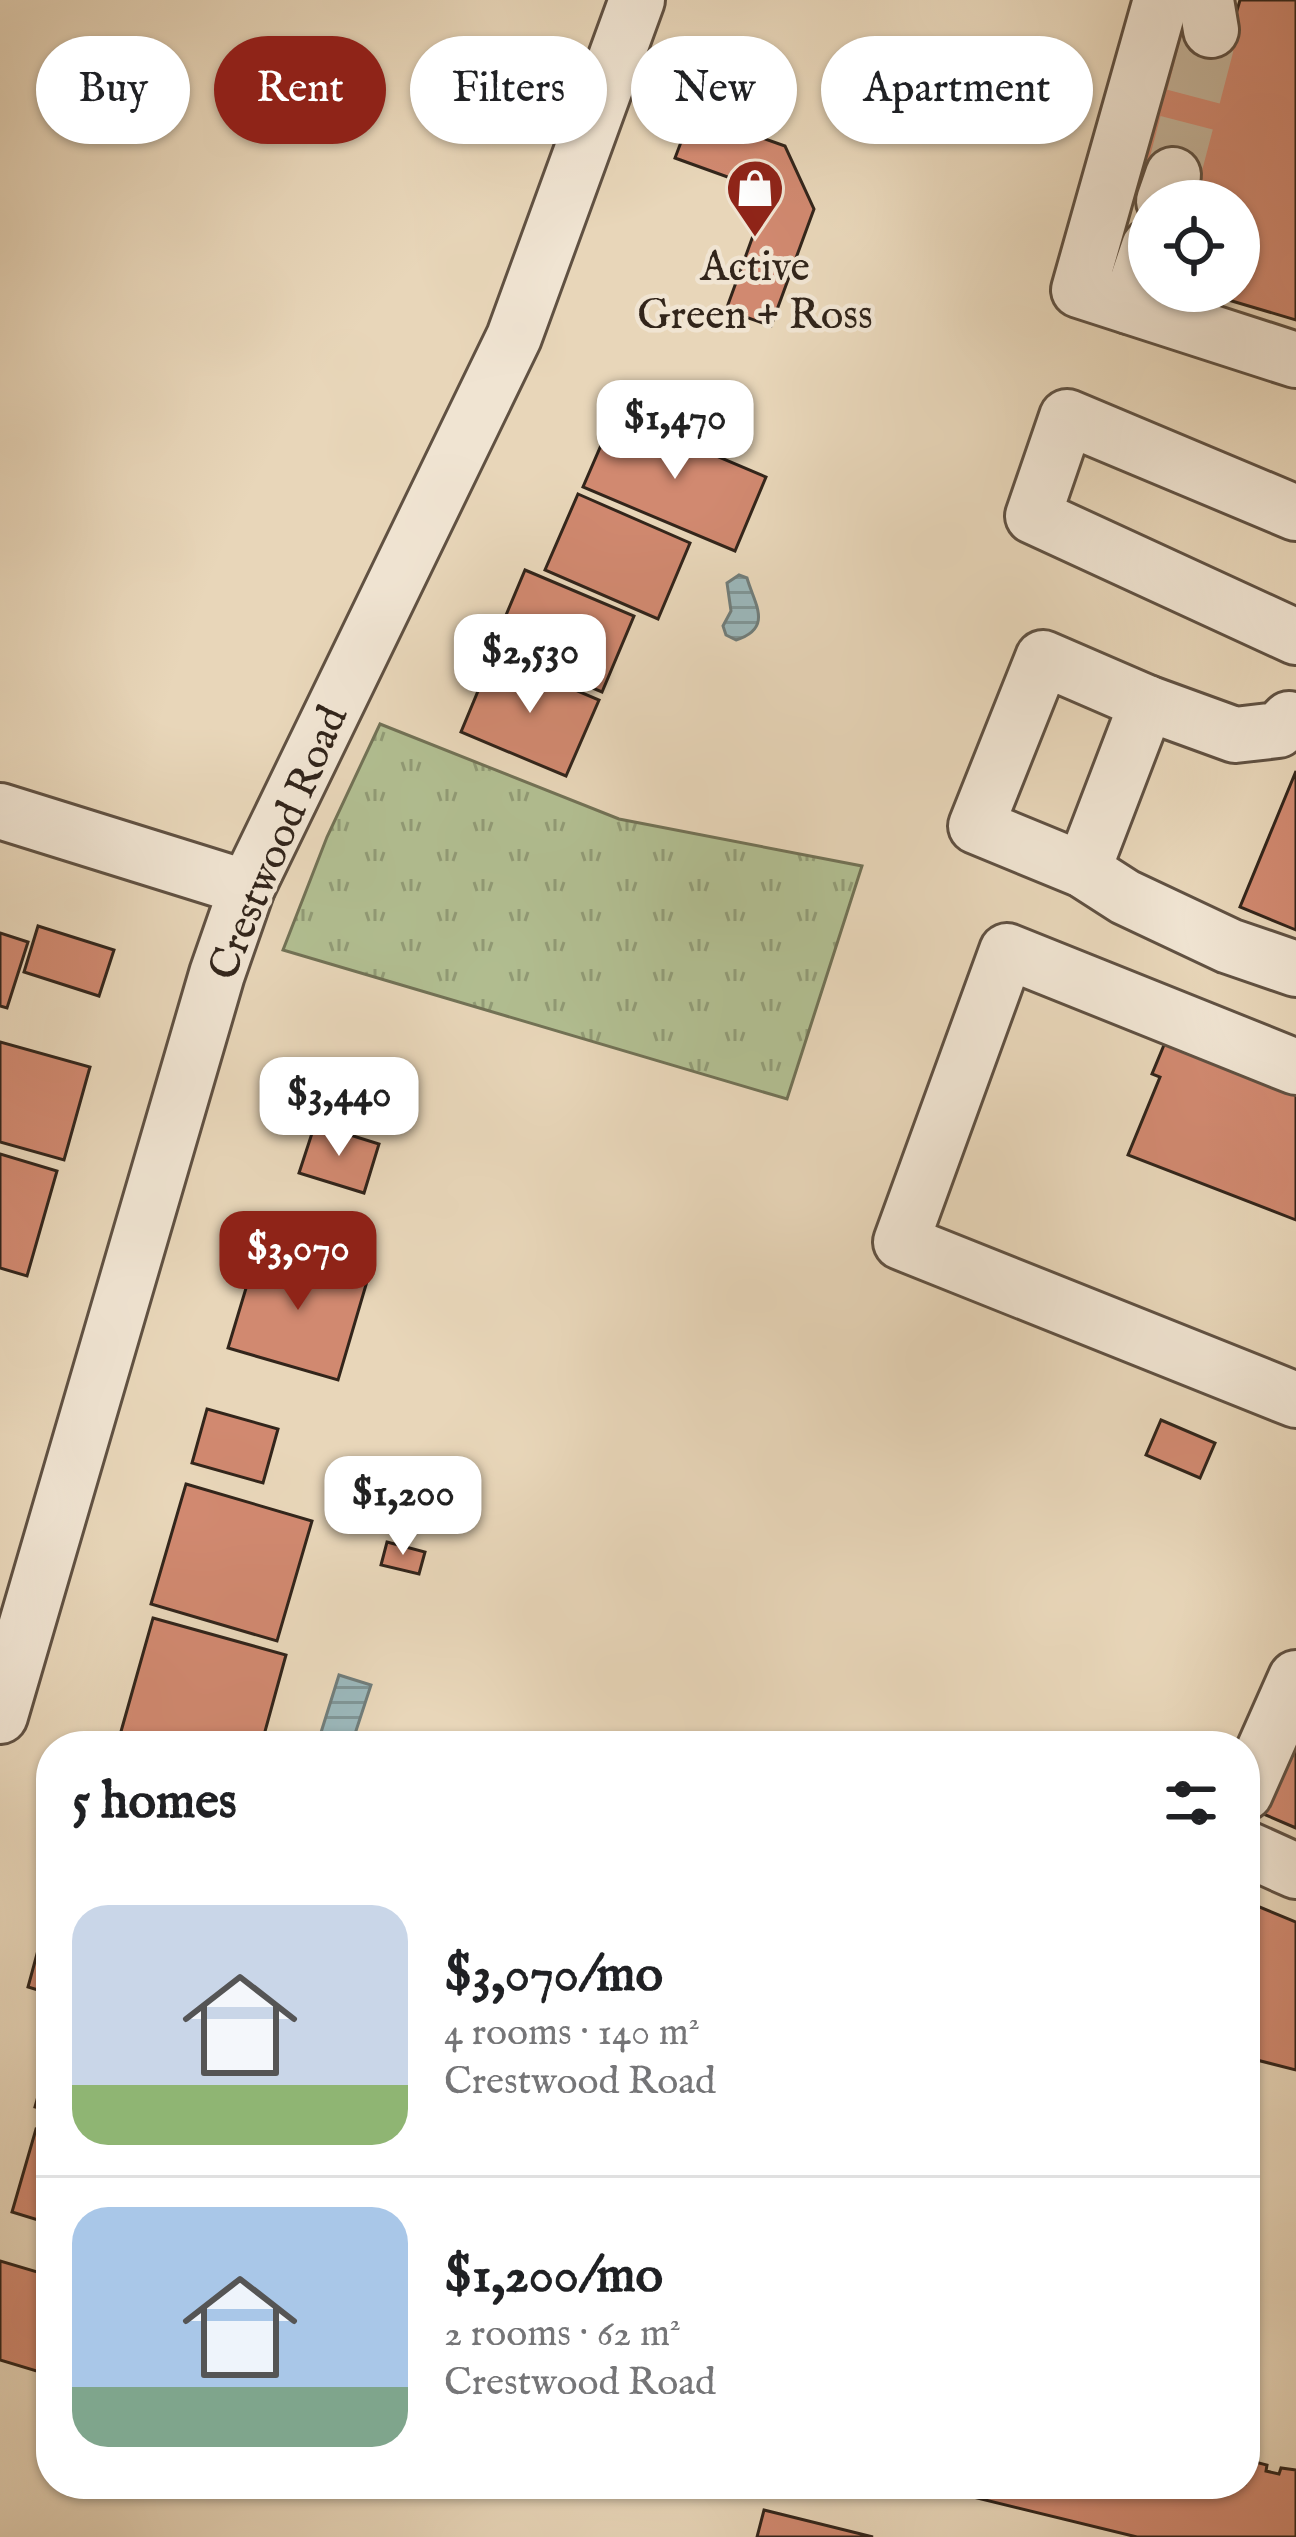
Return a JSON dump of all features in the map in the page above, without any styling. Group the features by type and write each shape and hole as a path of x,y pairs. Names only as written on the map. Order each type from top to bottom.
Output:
{"street":[{"name":"Crestwood Road","path":"0,1716 217,974 247,888 514,337 638,0"},
{"path":"1128,306 1079,290 1161,0"},
{"path":"1148,312 1296,360"},
{"path":"1296,513 1067,418 1033,516 1296,637"},
{"path":"1294,716 1278,730 1235,735 1043,658 976,826 1083,870 1125,897 1229,946 1296,969"},
{"path":"1083,870 1147,703"},
{"path":"0,812 247,888"},
{"path":"1296,1067 1007,950 901,1242 1296,1400"},
{"path":"1260,1759 1296,1678"},
{"path":"1260,1855 1296,1871"}],"green space":[{"path":"380,724 619,819 862,866 787,1099 283,950 327,837"}],"water":[{"path":"739,575 747,578 758,622 748,635 736,640 726,635 723,626 731,611 727,583"},
{"path":"339,1675 371,1685 356,1731 321,1731"}],"building":[{"path":"1240,0 1296,0 1296,320 1260,309 1260,180 1191,180 1133,163 1175,19 1230,35"},
{"path":"680,144 785,146 814,209 771,326 726,310 769,192 675,158"},
{"path":"615,413 766,477 735,551 583,487"},
{"path":"578,494 690,543 658,619 545,570"},
{"path":"525,570 634,616 602,692 493,646"},
{"path":"493,655 599,700 566,776 461,732"},
{"path":"1296,771 1296,930 1240,907"},
{"path":"38,926 114,950 99,996 24,972"},
{"path":"0,933 28,942 7,1008 0,1006"},
{"path":"1169,1033 1296,1085 1296,1220 1128,1155 1160,1077 1152,1074"},
{"path":"0,1042 90,1067 64,1160 0,1142"},
{"path":"315,1124 379,1144 364,1193 299,1173"},
{"path":"0,1154 57,1171 27,1276 0,1268"},
{"path":"259,1245 368,1278 338,1380 228,1348"},
{"path":"207,1409 278,1429 263,1483 192,1463"},
{"path":"1161,1420 1215,1443 1200,1478 1146,1455"},
{"path":"186,1484 312,1521 277,1641 151,1604"},
{"path":"387,1542 425,1552 419,1574 381,1565"},
{"path":"153,1618 286,1655 265,1731 121,1731"},
{"path":"1296,1740 1296,1828 1260,1813 1260,1789"},
{"path":"1260,1907 1296,1922 1296,2070 1260,2061"},
{"path":"36,1958 36,1989 28,1987"},
{"path":"36,2129 36,2219 12,2212"},
{"path":"0,2261 36,2272 36,2371 0,2360"},
{"path":"1260,2463 1267,2465 1266,2471 1279,2474 1281,2468 1296,2470 1296,2537 1137,2537 981,2499 1260,2499"},
{"path":"764,2510 873,2537 757,2537"}],"tunnel":[{"path":"1173,175 1211,30"}],"place":[{"name":"Active Green + Ross","path":"755,239"}]}
